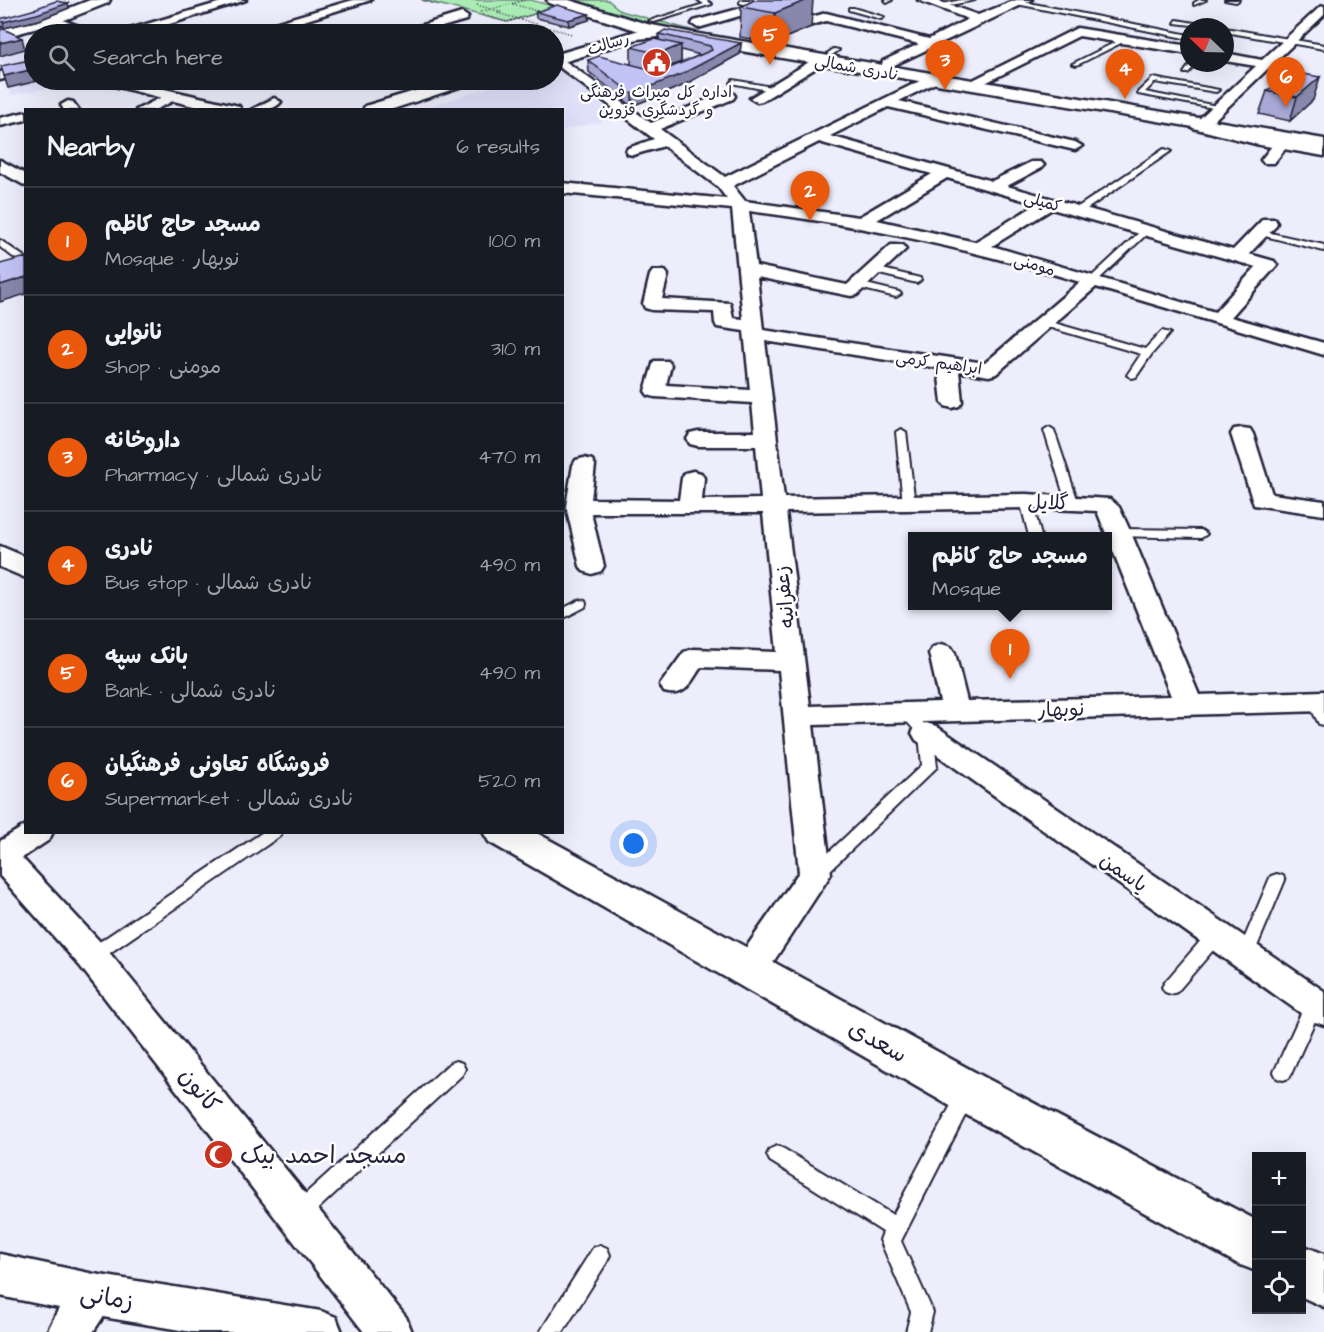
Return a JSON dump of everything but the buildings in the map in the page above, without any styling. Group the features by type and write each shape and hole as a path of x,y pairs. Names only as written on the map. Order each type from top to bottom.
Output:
{"main road":[{"path":"36,24 103,0"},
{"name":"نادری شمالی","path":"554,0 628,24 1324,134"},
{"path":"577,8 582,3 603,0"},
{"name":"نادری شمالی","path":"608,0 621,10 658,27"},
{"name":"رسالت","path":"564,53 593,40 623,31 628,24"},
{"path":"0,34 24,27"},
{"name":"رسالت","path":"564,55 658,27"},
{"name":"نادری شمالی","path":"828,55 930,80 1206,114 1282,144 1324,151"},
{"path":"148,90 224,108"},
{"path":"378,108 442,90"},
{"path":"403,108 450,90"},
{"name":"نادری شمالی","path":"1206,114 1222,126 1324,142"},
{"name":"سعدی","path":"506,834 968,1092 1252,1243"},
{"path":"1306,1272 1324,1282"}],"street":[{"path":"160,24 240,0"},
{"path":"285,24 365,0"},
{"path":"924,0 978,19"},
{"path":"888,64 978,19 1022,1"},
{"path":"698,24 752,4 805,23 851,9"},
{"path":"1206,114 1324,9"},
{"path":"438,24 462,16"},
{"path":"826,17 930,43"},
{"path":"51,20 62,24"},
{"path":"980,80 1077,32 1180,49"},
{"path":"758,98 828,55"},
{"path":"1234,59 1264,64"},
{"path":"564,64 724,184 740,206"},
{"path":"0,76 24,70"},
{"path":"724,184 930,80"},
{"path":"147,108 172,96"},
{"path":"651,128 728,96"},
{"path":"262,108 274,102"},
{"path":"886,102 1075,146"},
{"path":"0,122 24,116"},
{"name":"کمیلی","path":"818,137 1268,265 1219,319"},
{"path":"633,151 657,144 692,139"},
{"path":"1269,160 1282,144"},
{"path":"0,165 24,180"},
{"path":"993,186 1036,165"},
{"path":"862,222 945,173"},
{"name":"مومنی","path":"564,188 740,206 862,222 978,247 1324,349"},
{"path":"978,247 1050,203"},
{"name":"زعفرانیه","path":"740,206 815,874"},
{"path":"1237,256 1265,228"},
{"path":"747,270 852,291 897,249"},
{"name":"ابراهیم کرمی","path":"659,275 652,304 723,307 724,323 989,370 1092,281"},
{"path":"948,364 952,402"},
{"path":"661,365 655,391 762,397"},
{"path":"1242,434 1262,500 1324,508"},
{"path":"698,439 766,440"},
{"path":"584,465 578,506 592,566"},
{"path":"690,507 693,477"},
{"name":"گلایل","path":"578,506 690,507 1026,501 1102,504 1107,507 1119,533 1189,705"},
{"path":"942,653 956,712"},
{"path":"674,685 693,658 791,661"},
{"name":"نوبهار","path":"797,716 916,723 956,712 1189,705 1321,707"},
{"name":"یاسمن","path":"916,723 1215,936 1319,1006"},
{"path":"0,855 35,834"},
{"name":"کانون","path":"0,855 92,956 391,1332"},
{"path":"750,969 815,874"},
{"name":"زمانی","path":"0,1275 94,1295 321,1332"},
{"path":"68,1332 94,1295"}],"lane":[{"path":"658,27 709,4 701,0"},
{"path":"941,5 972,0"},
{"path":"1196,4 1203,0"},
{"path":"1228,0 1236,0"},
{"path":"1022,1 1180,35"},
{"path":"851,9 881,16"},
{"path":"1234,31 1324,47"},
{"path":"1075,63 1122,41"},
{"path":"1206,114 1203,99 1147,86 1153,80 1213,92"},
{"path":"733,82 772,89"},
{"path":"1077,211 1167,151"},
{"path":"1265,228 1324,248"},
{"path":"1092,281 1147,230"},
{"path":"0,243 17,265"},
{"path":"874,270 917,280"},
{"path":"858,285 896,294"},
{"path":"1044,323 1147,353"},
{"path":"1132,375 1165,333"},
{"path":"1050,430 1072,502"},
{"path":"901,432 909,504"},
{"path":"1026,501 1034,532"},
{"path":"1119,533 1201,534"},
{"path":"564,614 580,604"},
{"path":"815,874 930,767 916,723"},
{"path":"92,956 272,834"},
{"path":"1245,956 1277,880"},
{"path":"1171,987 1215,936"},
{"path":"1283,1072 1319,1006"},
{"path":"298,1213 456,1069"},
{"path":"917,1332 922,1312 890,1240 968,1092"},
{"path":"777,1155 897,1229"},
{"path":"551,1332 600,1255"}],"path":[{"path":"462,16 525,0"},
{"path":"472,3 536,24"},
{"path":"507,22 541,12 511,4"},
{"path":"564,32 593,40"}],"shaded area":[{"path":"7,40 24,48 24,66 4,71 4,63 0,61 0,42"},
{"path":"564,74 619,118 564,130 564,108 424,108 481,90 564,90"},
{"path":"5,78 24,79 24,90 38,90 11,95"}],"green space":[{"path":"422,0 530,0 558,7 507,22"},
{"path":"608,0 621,11 702,33 1150,110 693,38 561,2"}],"place":[{"name":"اداره کل میراث فرهنگی و گردشگری قزوین","path":"656,63"},
{"name":"بانک سپه","path":"770,65"},
{"name":"داروخانه","path":"945,90"},
{"name":"نادری","path":"1125,99"},
{"name":"فروشگاه تعاونی فرهنگیان","path":"1286,107"},
{"name":"نانوایی","path":"810,221"},
{"name":"مسجد حاج کاظم","path":"1010,679"},
{"name":"مسجد احمد بیک","path":"219,1155"}]}
